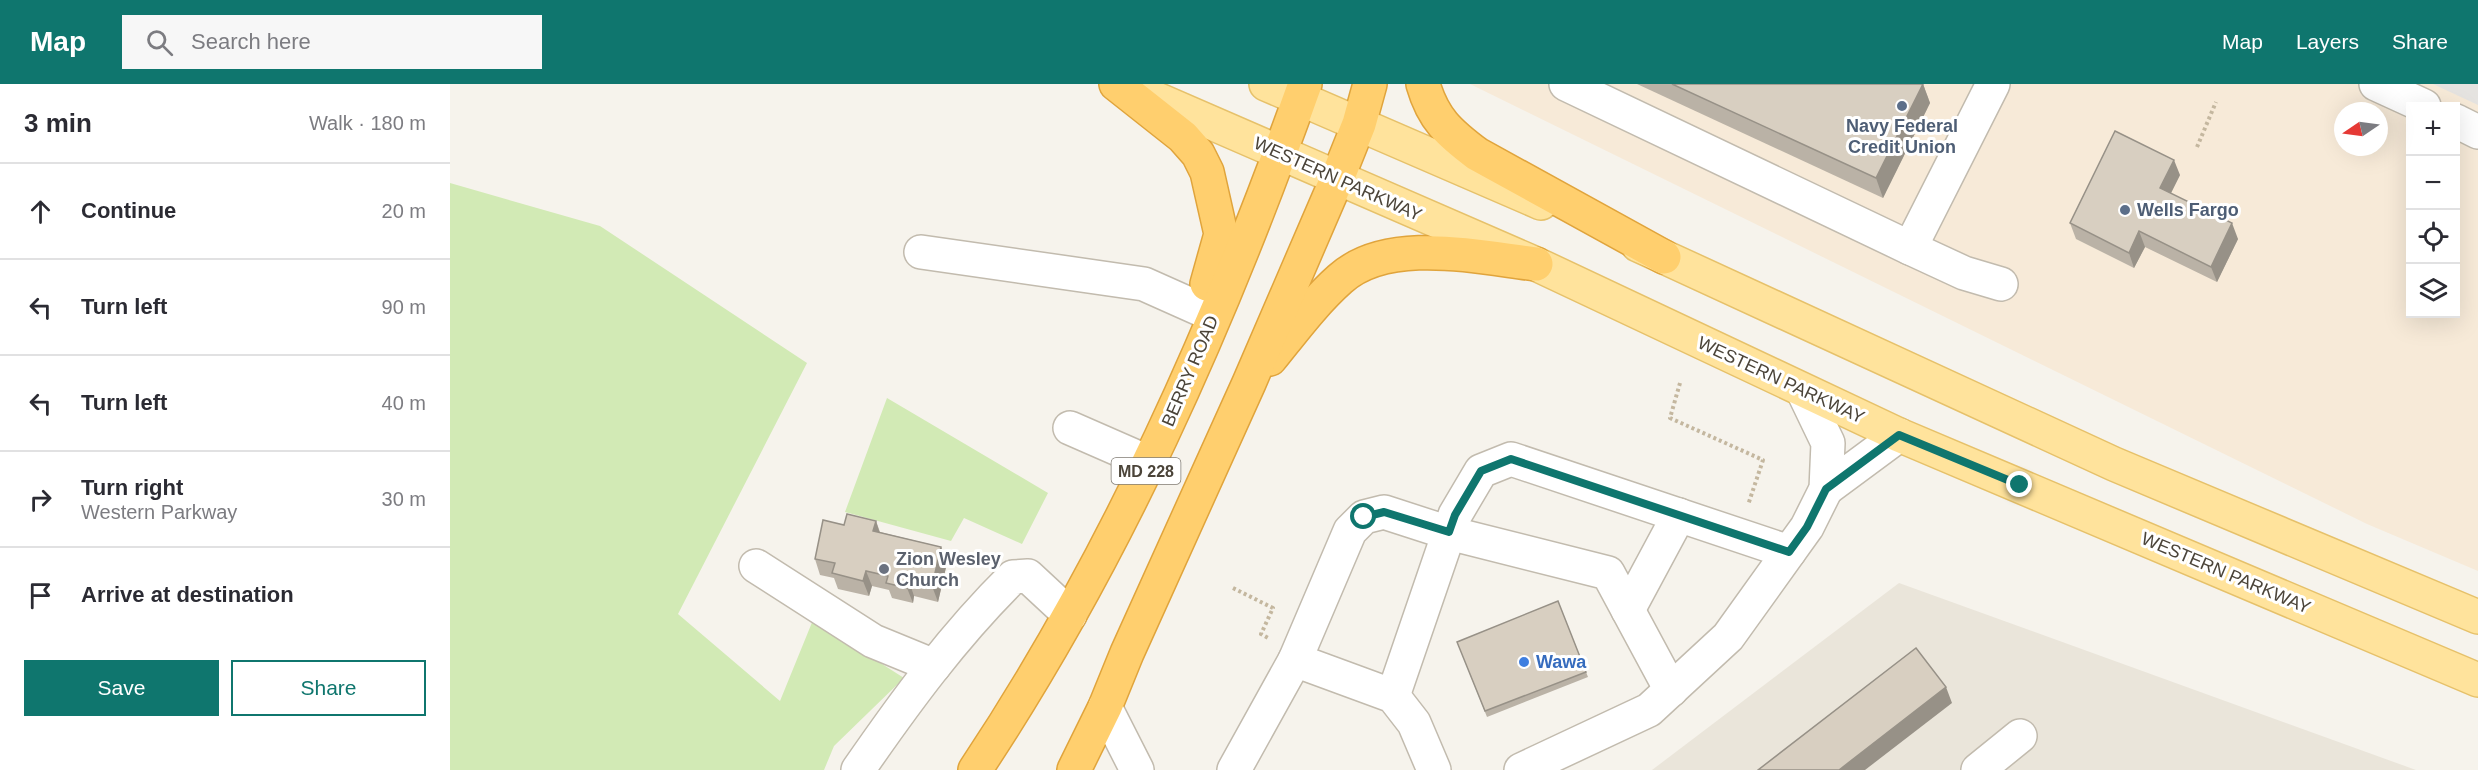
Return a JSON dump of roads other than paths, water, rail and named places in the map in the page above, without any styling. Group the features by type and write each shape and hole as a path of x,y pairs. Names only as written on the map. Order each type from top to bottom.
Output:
{"highway":[{"path":"1116,84 1183,137 1198,154 1207,172 1221,234 1200,309 1179,400"},
{"name":"MD 228","path":"1074,770 1105,707 1126,653 1249,383 1337,179 1359,124 1370,84"},
{"path":"1423,84 1435,116 1451,135 1477,154 1664,257"},
{"name":"BERRY ROAD","path":"975,770 1070,615 1150,462 1179,400 1280,154 1302,91"},
{"path":"1249,383 1335,284 1364,262 1389,255 1449,254 1536,264"}],"main road":[{"name":"WESTERN PARKWAY","path":"1121,84 1536,264 1899,435 2478,681"},
{"path":"1266,84 1302,91 1359,124 1664,257 2114,464 2478,617"}],"street":[{"path":"1566,84 1964,273 2001,284"},
{"path":"1910,248 1993,84"},
{"path":"2376,84 2415,102"},
{"path":"2460,123 2478,132"},
{"path":"921,252 1144,284 1200,309"},
{"path":"1521,770 1648,710 1728,637 1807,527 1826,489 1828,443 1803,391"},
{"path":"1070,428 1150,462"},
{"path":"1826,489 1899,435"},
{"path":"1394,696 1455,515 1481,471 1511,459 1789,552"},
{"path":"1234,770 1296,657 1350,531 1364,517 1384,512 1449,532 1608,573 1671,690"},
{"path":"1628,610 1679,515"},
{"path":"756,566 873,641 934,666"},
{"path":"858,770 908,698 979,610 1012,578 1028,576 1070,615"},
{"path":"1296,657 1394,696 1414,723 1434,770"},
{"path":"1105,707 1137,770"},
{"path":"1978,770 2020,736"}],"place":[{"name":"Navy Federal Credit Union","path":"1902,106"},
{"name":"Wells Fargo","path":"2125,210"},
{"name":"Zion Wesley Church","path":"884,569"},
{"name":"Wawa","path":"1524,662"}]}
